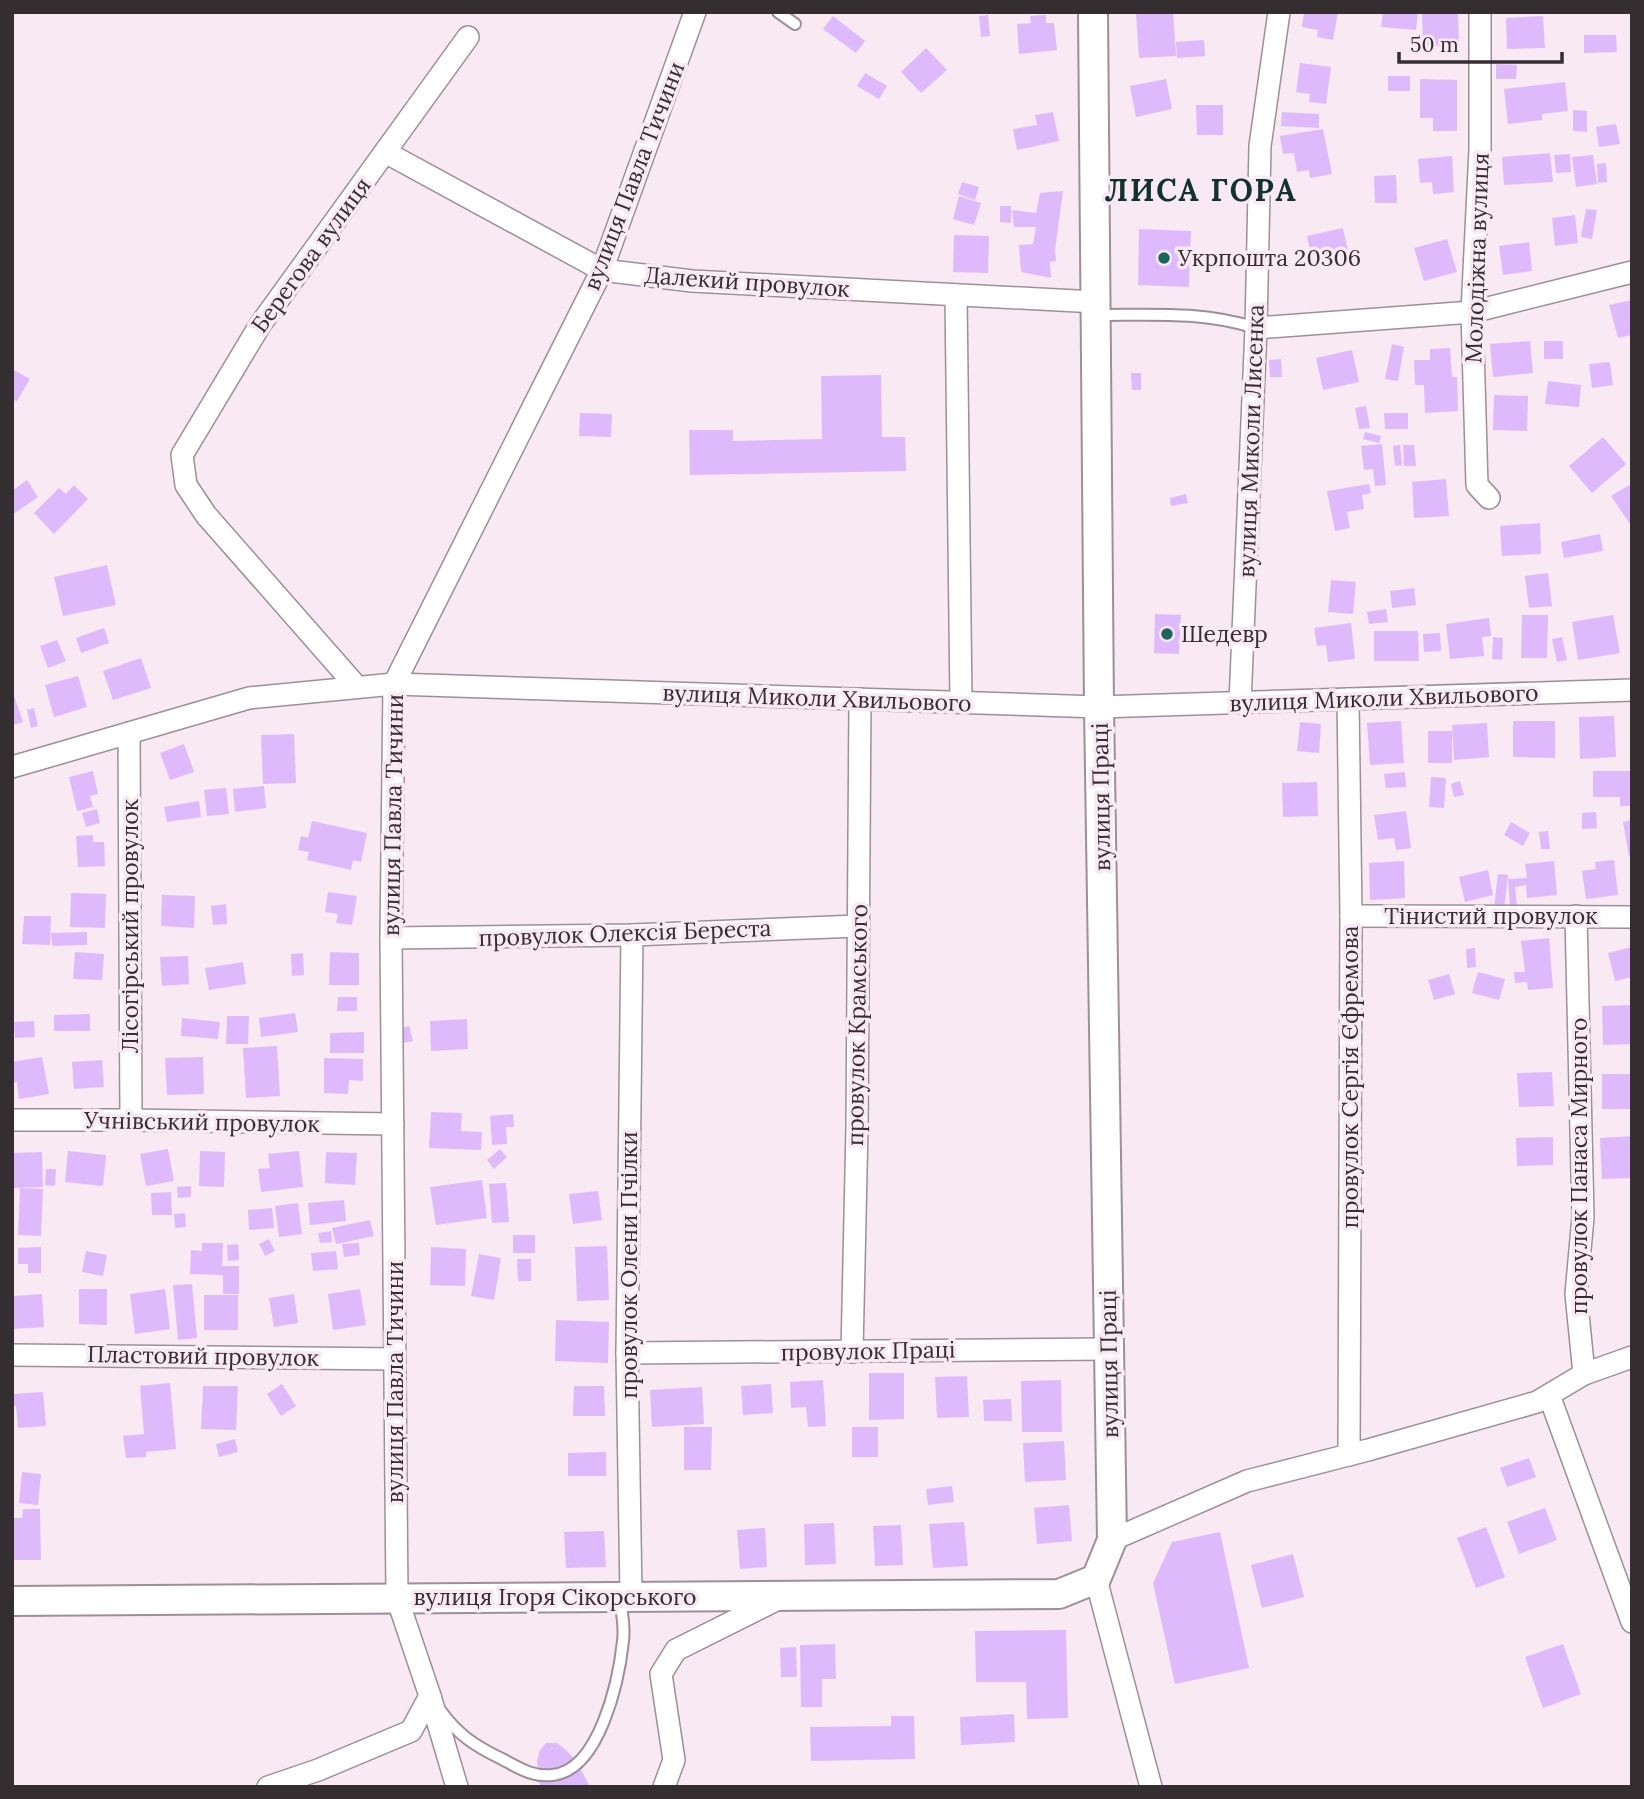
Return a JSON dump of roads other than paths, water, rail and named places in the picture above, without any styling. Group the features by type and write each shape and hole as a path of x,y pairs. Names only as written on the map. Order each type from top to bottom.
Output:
{"main road":[{"name":"вулиця Праці","path":"1093,12 1099,707 1112,1540 1096,1579"},
{"name":"вулиця Ігоря Сікорського","path":"12,1601 1059,1594 1096,1579"}],"street":[{"name":"вулиця Павла Тичини","path":"457,1787 397,1598 391,938 394,684 602,270 695,12"},
{"name":"вулиця Миколи Лисенка","path":"1240,703 1256,328 1260,146 1279,12"},
{"name":"Молодіжна вулиця","path":"1480,12 1480,149 1472,312 1477,485 1489,498"},
{"name":"Берегова вулиця","path":"357,687 206,515 186,485 181,455 260,325 468,37"},
{"name":"Далекий провулок","path":"385,152 602,270 692,281 956,295 1096,309"},
{"path":"1256,328 1472,312 1632,272"},
{"path":"956,295 961,702"},
{"name":"вулиця Миколи Хвильового","path":"12,767 249,698 394,684 1099,707 1632,690"},
{"name":"провулок Крамського","path":"852,1352 860,699"},
{"name":"провулок Сергія Єфремова","path":"1348,699 1351,916 1349,1455"},
{"name":"Лісогірський провулок","path":"129,733 131,1120"},
{"name":"Тінистий провулок","path":"1351,916 1632,917"},
{"name":"провулок Панаса Мирного","path":"1576,916 1583,1217 1576,1294 1584,1374"},
{"name":"провулок Олексія Береста","path":"391,938 632,935 858,926"},
{"name":"провулок Олени Пчілки","path":"625,1596 632,935"},
{"name":"Учнівський провулок","path":"12,1120 393,1124"},
{"name":"провулок Праці","path":"628,1353 1109,1349"},
{"name":"Пластовий провулок","path":"12,1355 395,1359"},
{"path":"1112,1540 1247,1481 1537,1402 1584,1374 1632,1357"},
{"path":"1549,1395 1632,1622"},
{"path":"1096,1579 1151,1787"},
{"path":"664,1787 674,1760 661,1674 676,1650 785,1596"},
{"path":"268,1787 318,1770 411,1731 430,1696"}],"lane":[{"path":"778,12 795,24"},
{"path":"1096,309 1199,315 1256,328"},
{"path":"430,1696 471,1744 531,1774 555,1775 583,1756 597,1738 607,1717 624,1640 625,1596"}],"place":[{"name":"Укрпошта 20306","path":"1164,258"},
{"name":"Шедевр","path":"1167,634"}],"district":[{"name":"ЛИСА ГОРА","path":"1201,191"}]}
